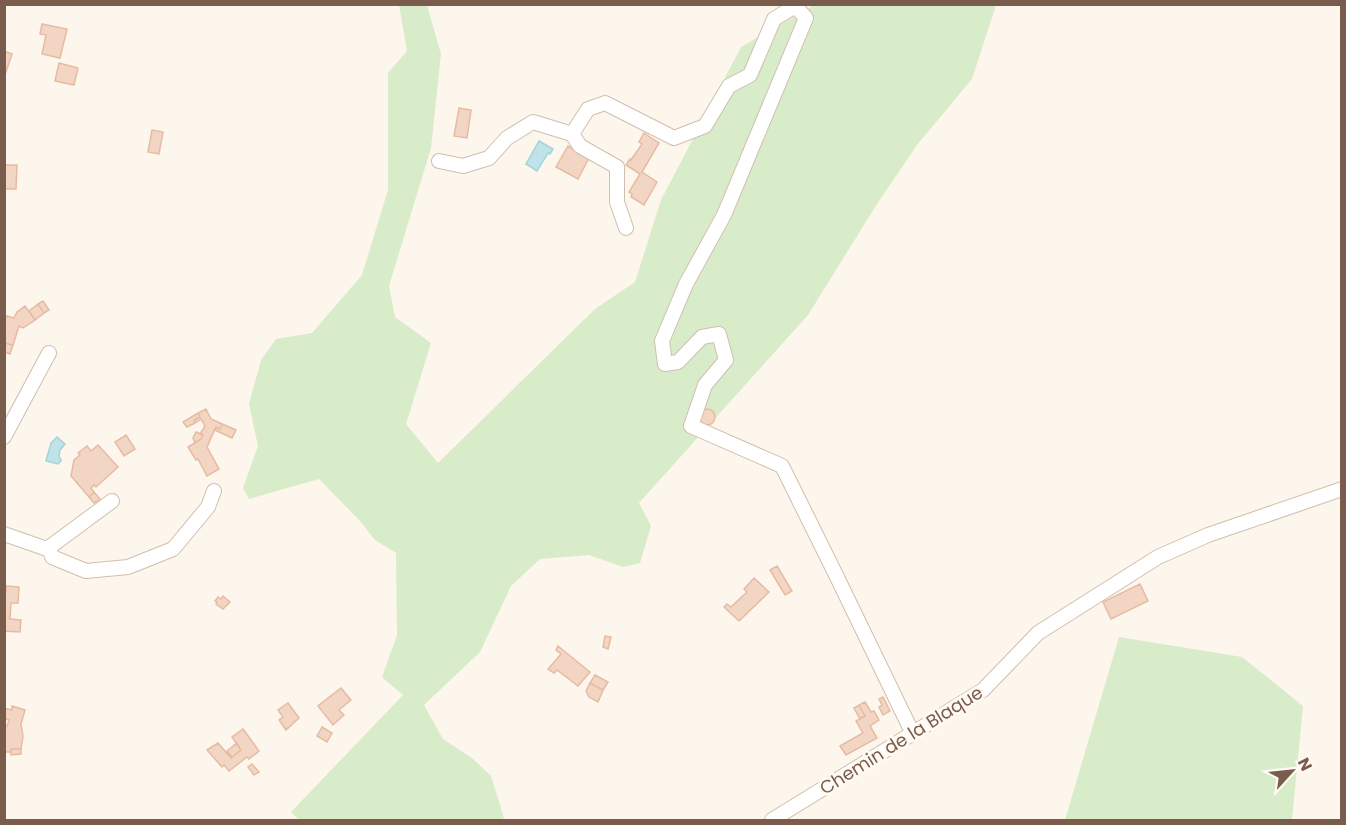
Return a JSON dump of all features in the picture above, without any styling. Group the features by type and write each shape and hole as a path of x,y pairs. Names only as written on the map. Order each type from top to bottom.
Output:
{"street":[{"path":"572,134 588,109 605,103 674,138 705,126 729,86 750,75 774,20 795,6 806,18 724,215 686,284 662,341 665,364 678,362 702,337 719,334 726,360 705,386 691,426 782,466 913,734"},
{"path":"439,161 462,166 489,158 507,138 533,122 572,134 580,146 617,167 617,202 626,228"},
{"path":"4,437 49,353"},
{"name":"Chemin de la Blaque","path":"772,820 983,690 1038,633 1158,557 1208,535 1341,489"},
{"path":"49,547 52,557 86,571 128,567 173,549 207,507 214,490"},
{"path":"4,534 47,549 112,501"}],"green space":[{"path":"399,5 427,5 441,54 431,148 389,286 395,317 431,343 406,424 438,463 595,309 635,282 661,200 741,47 814,5 996,5 972,79 917,145 877,204 808,315 639,503 651,526 640,563 623,567 589,555 540,559 511,586 480,652 424,705 443,739 472,758 491,776 504,818 502,820 299,820 291,812 403,695 382,677 397,635 396,553 375,540 319,479 249,499 243,488 258,446 249,404 261,360 276,339 312,333 362,275 388,190 388,73 407,51"},
{"path":"1119,637 1242,657 1303,706 1292,820 1065,820"}],"water":[{"path":"539,141 553,149 537,171 526,164"},
{"path":"57,437 65,444 60,450 61,461 58,464 46,461 51,443"}],"building":[{"path":"42,24 67,29 60,58 42,54 46,35 40,34"},
{"path":"4,51 12,54 4,78"},
{"path":"59,63 78,68 74,85 55,81"},
{"path":"459,108 471,110 467,138 454,136"},
{"path":"152,130 163,132 159,154 148,152"},
{"path":"644,133 659,143 642,172 657,182 644,205 631,197 632,194 629,192 640,174 626,165 642,144 639,142"},
{"path":"568,146 589,158 578,179 556,167"},
{"path":"5,165 17,165 16,189 4,189"},
{"path":"43,301 49,310 44,313 38,304"},
{"path":"38,304 44,313 35,320 29,311"},
{"path":"25,306 35,320 23,328 19,326 13,345 4,343 4,322 7,316 14,318 17,312"},
{"path":"4,343 13,345 10,354 4,352"},
{"path":"206,409 211,419 222,424 220,429 216,427 207,447 219,469 207,476 188,447 201,439 203,435 200,434 205,426 201,419 195,423 194,420 200,417 198,413"},
{"path":"707,409 715,417 707,425 699,417"},
{"path":"198,413 200,417 187,427 183,422"},
{"path":"222,424 236,430 232,438 215,430 216,427 220,429"},
{"path":"196,432 203,435 195,443 193,438"},
{"path":"126,435 135,449 124,456 115,442"},
{"path":"98,445 118,467 96,487 94,485 91,488 94,492 89,497 71,476 74,460 80,455 78,453 87,446 91,451"},
{"path":"94,492 100,499 94,503 89,497"},
{"path":"777,566 792,591 785,595 770,570"},
{"path":"754,578 769,592 739,621 724,607 727,604 731,607 747,592 744,589"},
{"path":"1140,584 1148,601 1111,619 1103,602"},
{"path":"6,586 19,587 18,603 11,603 10,619 21,620 20,632 4,631"},
{"path":"223,596 230,602 223,609 215,601 218,597 221,599"},
{"path":"605,636 611,637 608,649 603,647"},
{"path":"558,646 590,672 578,686 557,670 554,673 548,669 561,654 556,650"},
{"path":"595,675 608,682 603,690 590,683"},
{"path":"590,683 603,690 598,702 589,697 586,691"},
{"path":"341,688 351,700 339,710 344,715 333,725 318,706"},
{"path":"883,697 890,711 883,715 879,707 882,705 879,699"},
{"path":"865,702 879,720 870,726 877,738 846,755 840,746 863,733 856,721 865,716 859,705"},
{"path":"288,703 299,718 286,730 279,720 283,717 278,710"},
{"path":"859,705 865,716 860,719 854,708"},
{"path":"12,706 25,710 21,724 23,736 21,749 11,749 11,752 5,752 4,726 7,726 9,720 4,718 4,708 12,710"},
{"path":"322,727 332,733 327,742 317,736"},
{"path":"243,729 259,751 229,771 224,765 222,767 207,750 218,743 231,758 241,750 232,737"},
{"path":"237,743 241,750 232,757 227,751"},
{"path":"11,749 21,749 21,754 11,755"},
{"path":"252,764 259,772 254,775 248,767"}]}
